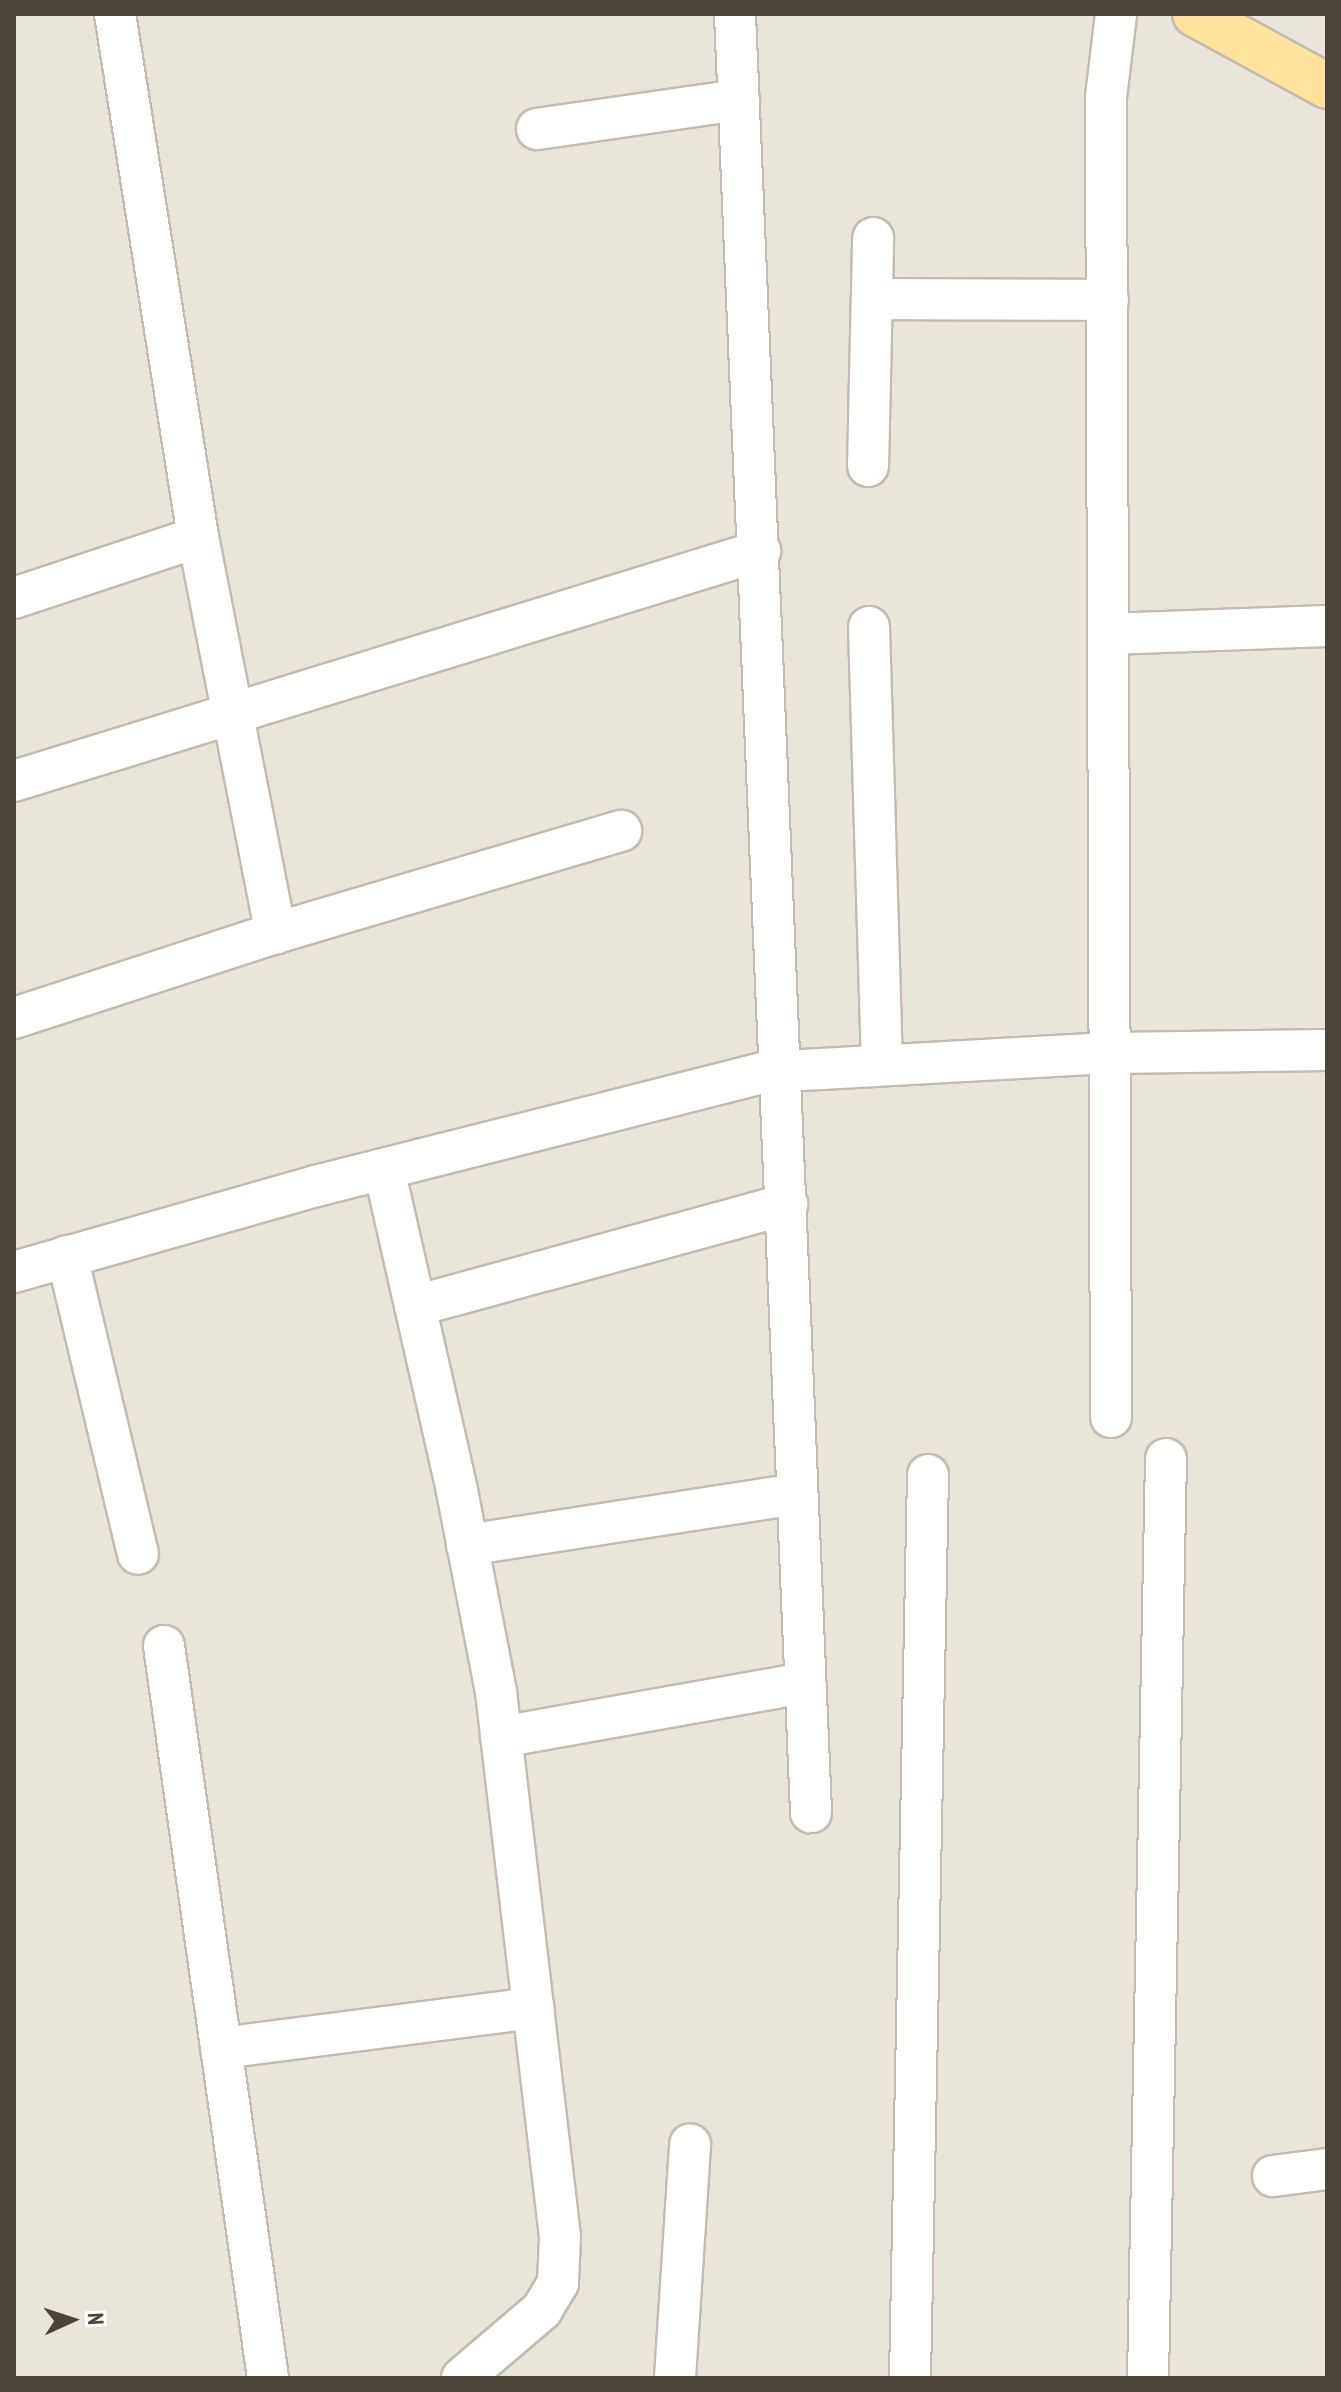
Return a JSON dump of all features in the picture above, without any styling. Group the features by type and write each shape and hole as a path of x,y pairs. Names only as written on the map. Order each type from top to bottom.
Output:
{"main road":[{"path":"1195,14 1327,86"}],"street":[{"path":"115,14 198,537 276,933"},
{"path":"735,14 787,1204 803,1683 811,1812"},
{"path":"1111,1417 1106,97 1116,14"},
{"path":"537,129 739,100"},
{"path":"868,466 873,238"},
{"path":"872,299 1108,300"},
{"path":"14,598 198,537"},
{"path":"14,781 232,709 760,551"},
{"path":"1109,634 1327,626"},
{"path":"869,627 882,1065"},
{"path":"14,1018 276,933 621,831"},
{"path":"14,1272 384,1169 781,1072 1112,1053 1327,1050"},
{"path":"384,1169 467,1545 501,1737 560,2237 558,2283 542,2310 462,2378"},
{"path":"415,1306 787,1204"},
{"path":"67,1256 138,1554"},
{"path":"1148,2378 1166,1459"},
{"path":"910,2378 928,1475"},
{"path":"467,1545 796,1494"},
{"path":"164,1646 268,2378"},
{"path":"501,1737 803,1683"},
{"path":"221,2048 533,2008"},
{"path":"675,2378 690,2144"},
{"path":"1273,2176 1327,2169"}],"shaded area":[{"path":"14,14 1327,14 1327,2378 14,2378"}]}
